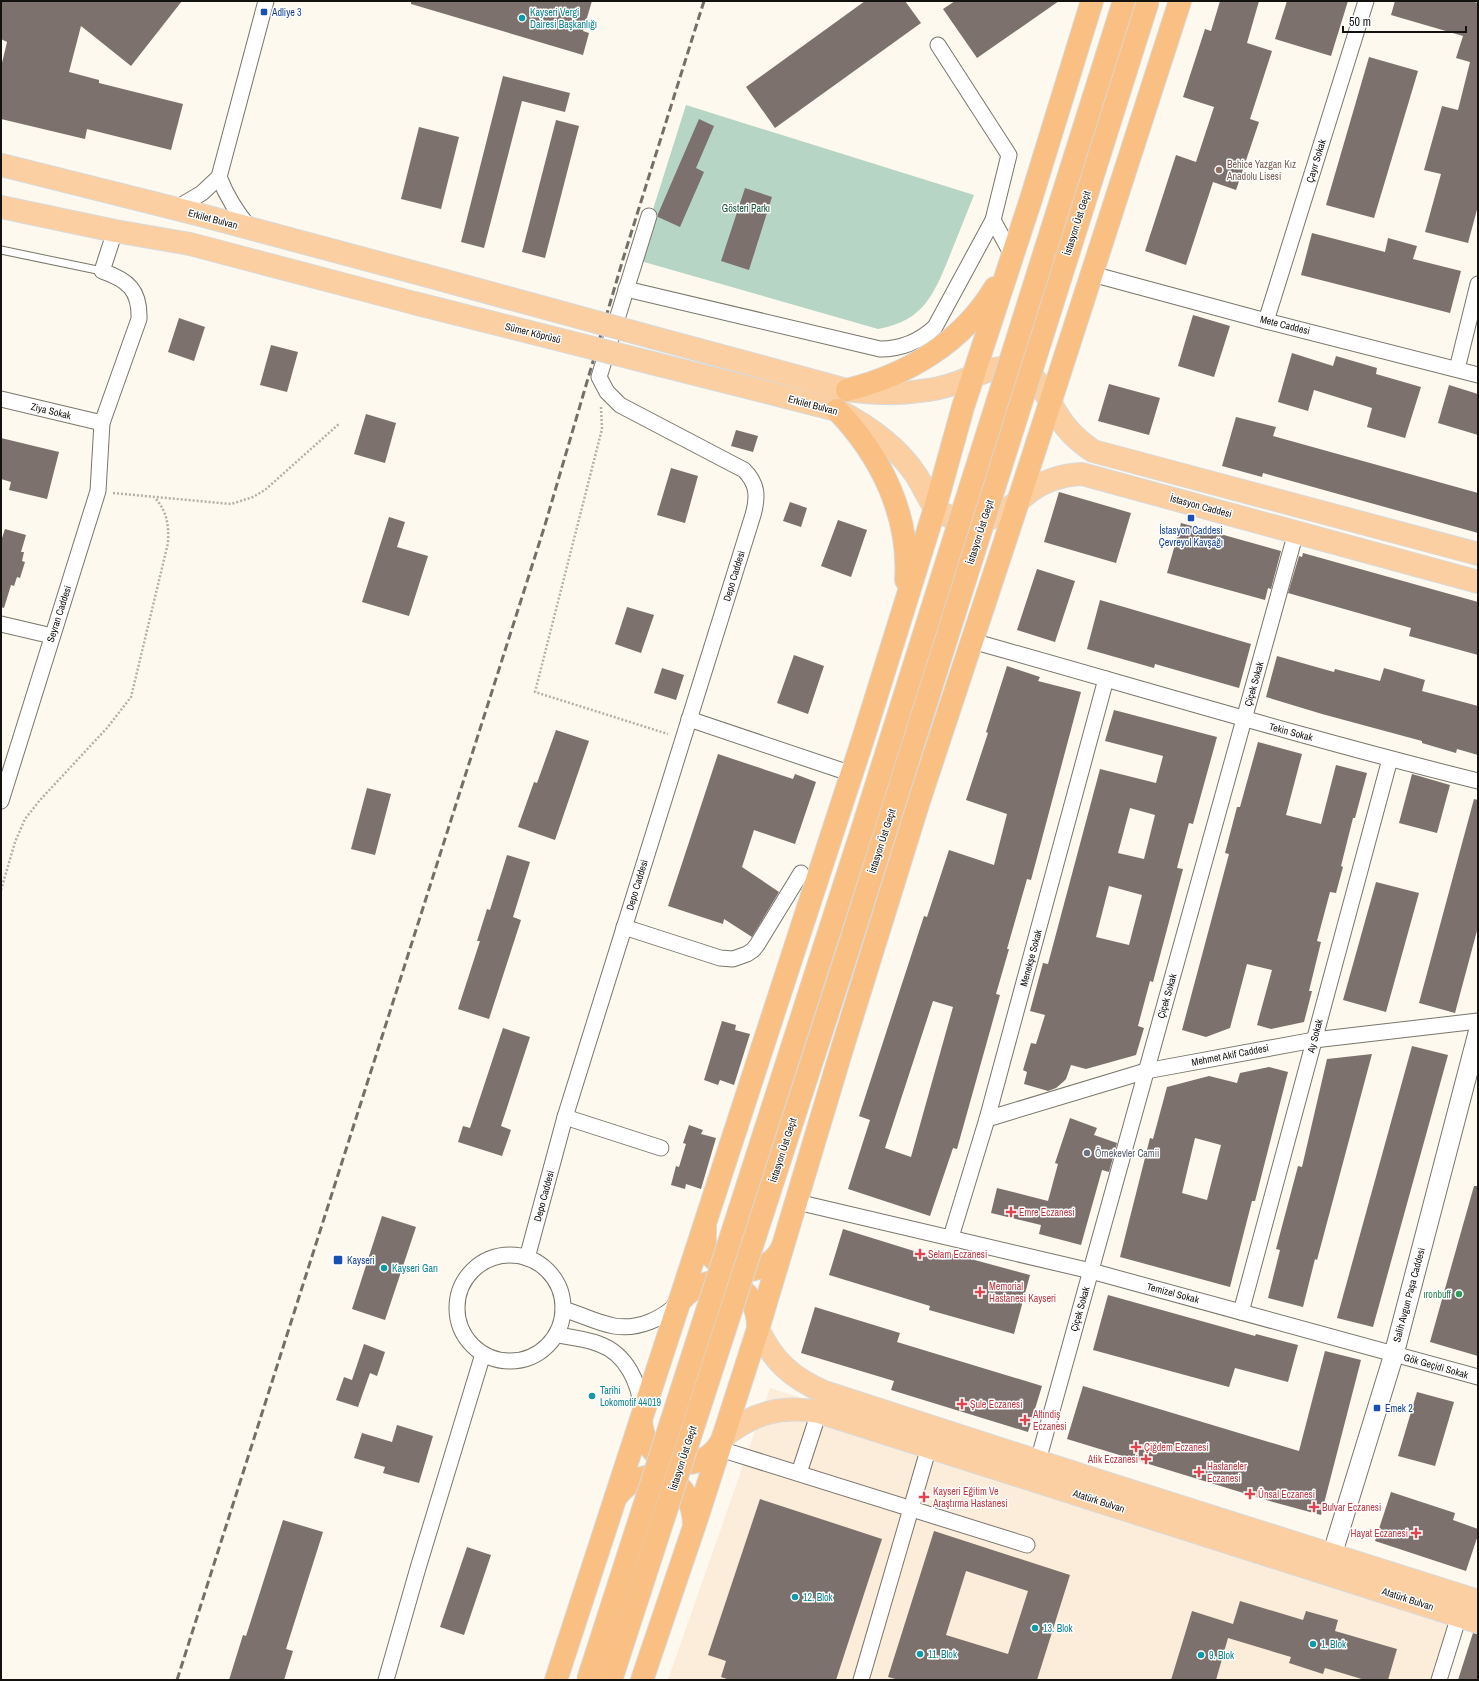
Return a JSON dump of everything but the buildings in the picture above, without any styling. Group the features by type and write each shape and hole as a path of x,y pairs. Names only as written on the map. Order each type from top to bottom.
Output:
{"highway":[{"path":"556,1680 705,1228 852,774 935,508 973,376 1092,1"},
{"name":"İstasyon Üst Geçit","path":"588,1680 864,824 1124,1"},
{"name":"İstasyon Üst Geçit","path":"611,1680 851,940 1148,1"},
{"path":"642,1680 722,1443 785,1243 880,925 1180,1"},
{"path":"847,390 870,384 913,366 950,340 980,310 1003,275 1012,256"},
{"path":"837,410 853,427 871,452 889,486 897,507 905,552 904,598 900,620"},
{"path":"705,1228 706,1246 711,1254 717,1261 734,1269 747,1271 760,1268 774,1259 785,1243"},
{"path":"681,1300 695,1287 704,1283 723,1282 732,1284 747,1295 753,1302 758,1320 758,1329"},
{"path":"641,1421 642,1430 650,1447 664,1459 672,1462 690,1463 707,1457 722,1443"},
{"path":"616,1497 623,1488 640,1478 654,1477 668,1480 683,1490 689,1498 694,1515 694,1527"}],"main road":[{"name":"Erkilet Bulvarı","path":"1,165 250,228 847,390"},
{"path":"1,207 115,231"},
{"name":"Sümer Köprüsü","path":"115,231 190,244 414,304 652,363"},
{"name":"Erkilet Bulvarı","path":"652,363 837,410 873,431 890,445 916,474 935,508"},
{"path":"847,390 878,393 903,393 939,388 990,369 1009,368 1018,370 1029,375 1038,382 1070,433 1093,451 1478,554"},
{"name":"İstasyon Caddesi","path":"935,508 943,513 962,520 982,520 1002,514 1028,493 1052,479 1066,475 1082,474 1478,582"},
{"name":"Atatürk Bulvarı","path":"758,1329 764,1343 782,1366 809,1386 824,1392 1478,1601"},
{"name":"Atatürk Bulvarı","path":"722,1443 747,1420 775,1410 804,1410 819,1412 1468,1619"}],"street":[{"path":"174,209 202,193 220,176 266,1"},
{"name":"Çayır Sokak","path":"1266,321 1366,1"},
{"path":"626,289 880,349 896,348 920,339 935,327 993,220 1009,155 938,45"},
{"path":"220,176 230,202 250,228"},
{"path":"599,377 649,216"},
{"path":"993,220 1012,256"},
{"path":"102,271 115,231"},
{"name":"Seyran Caddesi","path":"1,801 98,491 102,423 136,328 139,309 134,290 114,275 102,271"},
{"name":"Mete Caddesi","path":"1092,274 1266,321 1478,375"},
{"path":"1457,369 1478,284"},
{"name":"Depo Caddesi","path":"527,1258 565,1116 753,515 757,498 757,490 750,476 744,470 620,405 607,392 599,377"},
{"name":"Ziya Sokak","path":"1,399 102,423"},
{"name":"Çiçek Sokak","path":"1038,1461 1296,532"},
{"path":"1,624 52,636"},
{"name":"Tekin Sokak","path":"972,641 1244,719 1390,759 1478,780"},
{"name":"Menekşe Sokak","path":"951,1237 988,1119 1106,679"},
{"path":"689,719 852,774"},
{"name":"Ay Sokak","path":"1241,1312 1390,759"},
{"path":"624,927 720,958 727,959 740,957 747,954 757,945 801,873"},
{"name":"Mehmet Akif Caddesi","path":"988,1119 1146,1071 1314,1040 1478,1021"},
{"name":"Salih Avgun Paşa Caddesi","path":"1332,1555 1394,1354 1478,1033"},
{"path":"565,1116 661,1148"},
{"name":"Temizel Sokak","path":"797,1202 1091,1271 1394,1354"},
{"path":"506,1255 527,1258 538,1262 554,1277 559,1287 564,1309 563,1318 556,1334 543,1350 524,1360 503,1361 483,1354 467,1339 459,1319 457,1308 462,1286 468,1277 476,1269 495,1258 506,1255"},
{"path":"564,1309 613,1326 624,1327 636,1326 656,1319 670,1311 681,1300"},
{"path":"556,1334 599,1344 620,1358 632,1373 639,1390 642,1411 641,1421"},
{"path":"386,1680 418,1568 483,1354"},
{"name":"Gök Geçidi Sokak","path":"1394,1354 1478,1377"},
{"path":"799,1473 819,1412"},
{"path":"722,1443 799,1473 1027,1545"},
{"path":"861,1680 929,1447"},
{"path":"1439,1680 1468,1619"}],"lane":[{"path":"1,250 102,271"}],"path":[{"path":"599,377 602,429 535,692 683,738"},
{"path":"98,491 155,498 231,504 253,497 265,490 340,423"},
{"path":"1,890 25,819 40,800 107,728 131,697 168,543 168,525 166,514 161,504 155,498"}],"shaded area":[{"name":"Kayseri Eğitim Ve Araştırma Hastanesi","path":"770,1388 1462,1606 1438,1680 668,1680"}],"green space":[{"name":"Gösteri Parkı","path":"686,105 974,195 938,282 925,304 906,320 878,329 637,260"}],"railway":[{"path":"177,1680 545,525 623,259 704,1"}],"place":[{"name":"Adliye 3","path":"264,12"},
{"name":"Kayseri Vergi Dairesi Başkanlığı","path":"522,18"},
{"name":"Behice Yazgan Kız Anadolu Lisesi","path":"1219,170"},
{"name":"İstasyon Caddesi Çevreyol Kavşağı","path":"1191,518"},
{"name":"Örnekevler Camii","path":"1087,1153"},
{"name":"Emre Eczanesi","path":"1011,1212"},
{"name":"Selam Eczanesi","path":"920,1254"},
{"name":"Kayseri","path":"338,1260"},
{"name":"Kayseri Garı","path":"384,1268"},
{"name":"Memorial Hastanesi Kayseri","path":"980,1292"},
{"name":"ıronbuff","path":"1459,1294"},
{"name":"Tarihi Lokomotif 44019","path":"592,1396"},
{"name":"Şule Eczanesi","path":"962,1404"},
{"name":"Emek 2","path":"1377,1408"},
{"name":"Altındiş Eczanesi","path":"1025,1420"},
{"name":"Çiğdem Eczanesi","path":"1136,1447"},
{"name":"Atik Eczanesi","path":"1146,1459"},
{"name":"Hastaneler Eczanesi","path":"1199,1472"},
{"name":"Ünsal Eczanesi","path":"1250,1494"},
{"name":"Kayseri Eğitim Ve Araştırma Hastanesi","path":"924,1497"},
{"name":"Bulvar Eczanesi","path":"1314,1507"},
{"name":"Hayat Eczanesi","path":"1416,1533"},
{"name":"12. Blok","path":"795,1597"},
{"name":"13. Blok","path":"1035,1628"},
{"name":"1. Blok","path":"1313,1644"},
{"name":"11. Blok","path":"920,1654"},
{"name":"9. Blok","path":"1201,1655"}]}
